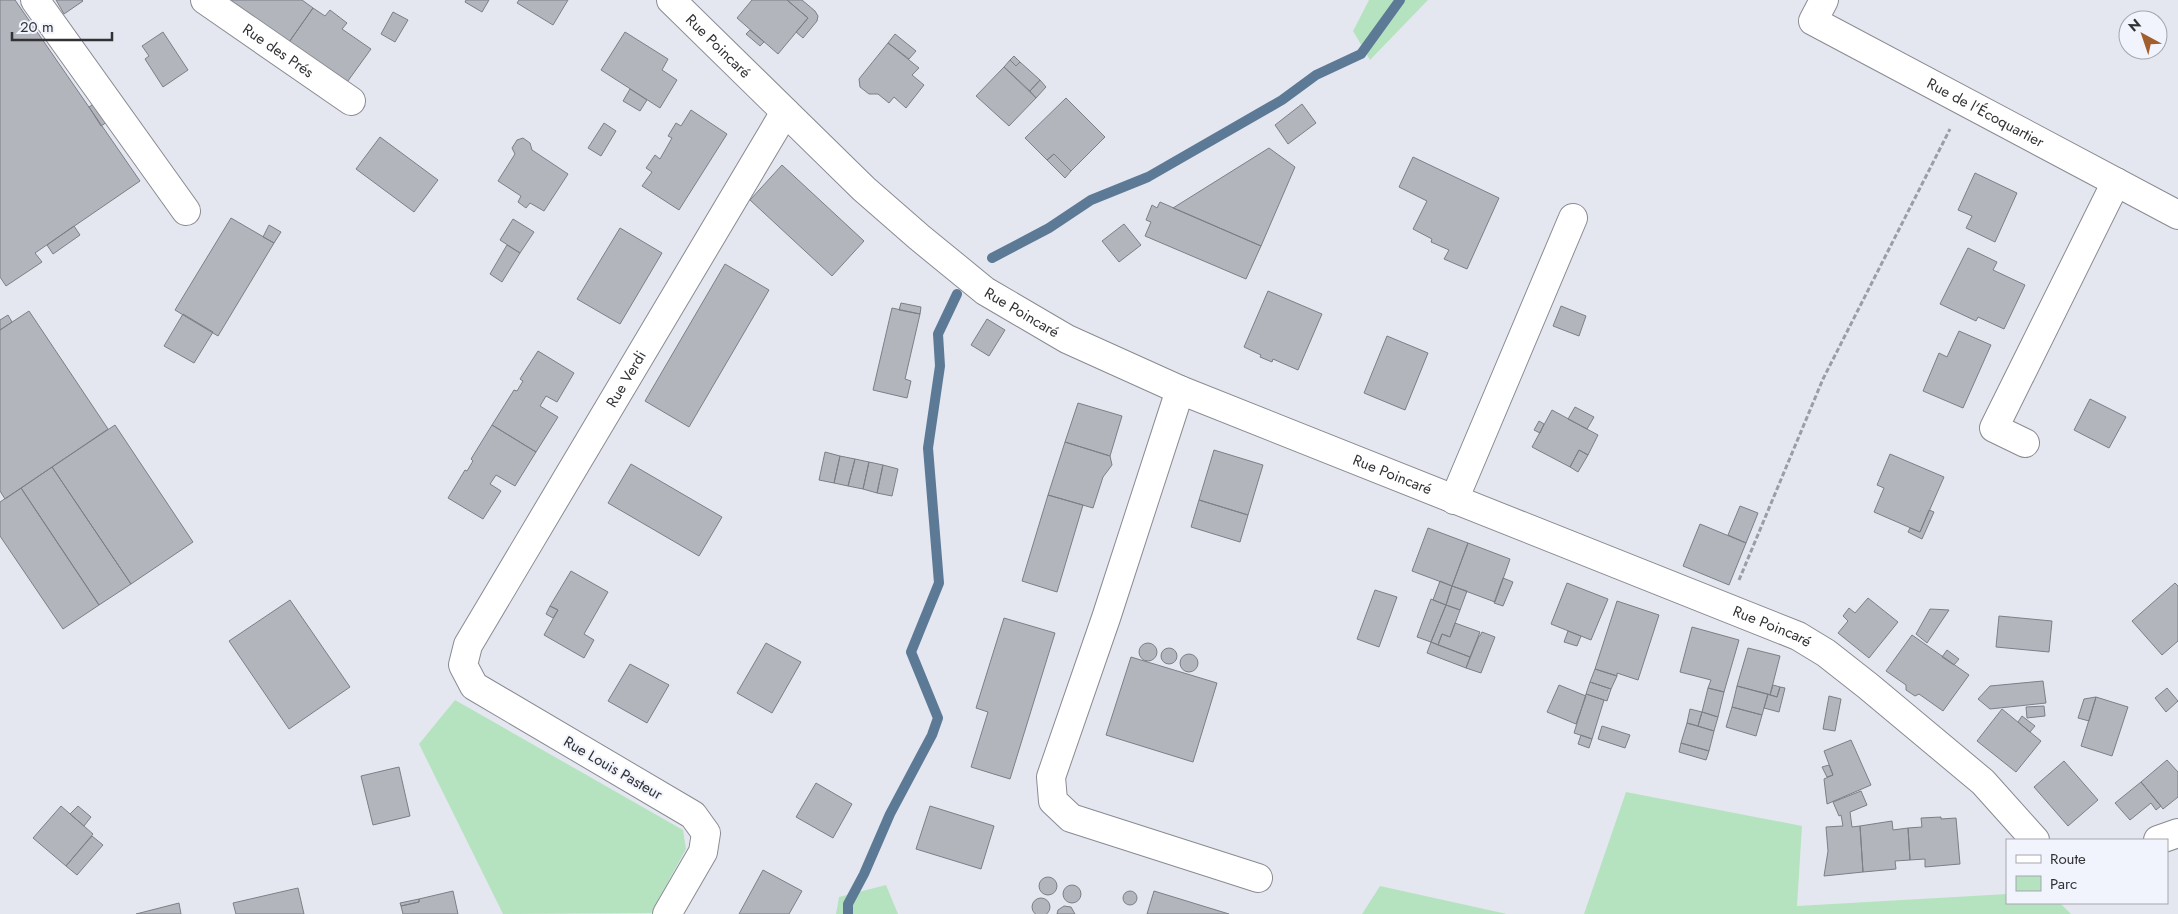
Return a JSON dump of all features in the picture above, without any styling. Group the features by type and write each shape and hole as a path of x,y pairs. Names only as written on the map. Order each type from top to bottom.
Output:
{"street":[{"path":"36,0 186,211"},
{"name":"Rue des Prés","path":"206,0 351,101"},
{"name":"Rue Poincaré","path":"671,0 864,189 985,291 1067,340 1180,390 1798,636 1826,653 1983,782 2034,839"},
{"name":"Rue de l'Écoquartier","path":"1824,0 1813,21 2178,215"},
{"name":"Rue Verdi","path":"468,645 785,112"},
{"path":"2025,443 1994,428 2116,182"},
{"path":"1454,500 1574,218"},
{"path":"1180,390 1106,618 1051,777 1053,801 1071,818 1258,878"},
{"name":"Rue Louis Pasteur","path":"468,645 463,665 474,686 693,815 706,832 703,852 667,914"},
{"path":"2161,839 2178,833"}],"path":[{"path":"1728,608 1823,379 1964,101"}],"green space":[{"path":"1369,0 1428,0 1370,60 1353,31"},
{"path":"455,700 683,830 686,849 651,913 503,914 419,744"},
{"path":"1626,792 1802,826 1797,906 2006,894 2006,904 2061,904 2071,914 1584,914"},
{"path":"886,885 898,914 836,914 839,897"},
{"path":"1380,886 1507,914 1362,914"}],"building":[{"path":"0,0 15,0 140,181 35,253 42,262 6,286 0,277"},
{"path":"56,0 82,0 83,1 64,14"},
{"path":"230,0 302,0 313,8 287,45 227,3"},
{"path":"466,0 489,0 482,12 465,2"},
{"path":"519,0 568,0 553,25 517,3"},
{"path":"752,0 787,0 808,18 778,54 737,18"},
{"path":"787,0 802,0 818,16 817,21 803,38 796,32 808,18"},
{"path":"313,8 325,16 330,10 347,23 342,29 371,49 345,85 287,45"},
{"path":"393,12 408,20 395,42 381,34"},
{"path":"750,30 764,42 760,46 746,34"},
{"path":"163,32 188,70 163,87 145,59 149,56 142,46"},
{"path":"625,32 668,59 662,70 677,80 660,108 601,70"},
{"path":"895,34 916,51 909,59 888,43"},
{"path":"888,43 919,68 912,75 924,85 906,108 894,97 889,103 878,94 869,94 860,87 859,79"},
{"path":"1014,56 1020,62 1016,66 1010,60"},
{"path":"1010,60 1016,66 1020,62 1040,80 1030,91 1004,67"},
{"path":"1004,67 1036,98 1009,126 976,96"},
{"path":"1040,80 1046,87 1036,98 1030,91"},
{"path":"630,89 647,100 640,111 623,101"},
{"path":"1066,98 1105,137 1071,171 1054,154 1047,160 1025,138"},
{"path":"94,104 107,122 101,126 89,107"},
{"path":"1302,104 1316,123 1288,144 1275,125"},
{"path":"691,110 727,134 679,210 642,186 652,172 646,168 655,155 660,159 672,138 668,136 676,123 681,126"},
{"path":"604,123 616,131 601,156 588,148"},
{"path":"380,137 438,180 414,212 356,169"},
{"path":"523,138 530,143 532,150 568,174 544,211 530,203 526,208 518,202 521,196 498,181 515,154 512,148 517,140"},
{"path":"1269,148 1295,167 1261,246 1173,208"},
{"path":"1054,154 1071,171 1065,178 1047,160"},
{"path":"1413,157 1499,198 1467,269 1444,259 1449,250 1431,242 1432,239 1413,229 1427,201 1399,187"},
{"path":"782,165 864,241 832,276 750,200"},
{"path":"1975,173 2017,193 1995,242 1966,228 1972,216 1958,210"},
{"path":"1160,202 1261,246 1246,279 1145,236 1151,222 1146,220 1152,205 1157,208"},
{"path":"231,218 274,243 218,336 175,310"},
{"path":"513,219 534,232 520,253 500,240"},
{"path":"1124,224 1141,245 1119,262 1102,241"},
{"path":"269,225 281,232 274,243 263,237"},
{"path":"74,226 80,235 53,254 47,245"},
{"path":"620,228 662,253 620,324 577,299"},
{"path":"507,245 520,253 502,282 490,274"},
{"path":"1968,248 1997,262 1993,270 2025,285 2004,329 1978,317 1976,321 1940,304"},
{"path":"725,264 769,290 689,427 645,401"},
{"path":"1268,291 1322,314 1298,370 1273,359 1272,362 1260,357 1261,355 1244,347"},
{"path":"901,303 921,307 920,314 899,310"},
{"path":"1561,306 1586,316 1579,336 1553,326"},
{"path":"892,308 920,314 905,379 911,381 907,398 873,390"},
{"path":"29,311 108,429 5,499 0,491 0,330"},
{"path":"183,314 213,332 194,363 164,346"},
{"path":"8,315 12,322 0,330 0,320"},
{"path":"987,319 1005,330 989,356 971,345"},
{"path":"1959,331 1991,345 1963,408 1923,391 1939,353 1947,357"},
{"path":"1387,336 1428,353 1405,410 1364,393"},
{"path":"538,351 574,373 557,402 546,396 540,406 558,417 536,452 492,425 514,390 517,391 523,381 520,379"},
{"path":"2090,399 2126,417 2109,448 2074,430"},
{"path":"1078,403 1122,416 1110,456 1065,442"},
{"path":"1575,407 1594,417 1587,429 1568,419"},
{"path":"1552,410 1598,435 1588,455 1579,450 1570,467 1532,447"},
{"path":"1539,421 1544,424 1540,433 1534,430"},
{"path":"115,425 193,542 131,584 52,467"},
{"path":"492,425 536,452 515,486 496,475 490,484 501,491 483,519 448,498 465,470 467,471 473,461 471,459"},
{"path":"1065,442 1110,456 1112,465 1103,477 1093,508 1048,495"},
{"path":"1214,450 1263,465 1248,515 1199,500"},
{"path":"1579,450 1588,455 1578,472 1570,467"},
{"path":"825,452 840,456 834,483 819,480"},
{"path":"1890,454 1944,477 1920,532 1874,512 1884,488 1877,485"},
{"path":"840,456 855,459 848,486 834,483"},
{"path":"855,459 869,462 863,489 848,486"},
{"path":"869,462 883,465 877,493 863,489"},
{"path":"631,464 722,517 699,556 608,503"},
{"path":"883,465 898,469 892,496 877,493"},
{"path":"52,467 131,584 99,605 21,488"},
{"path":"21,488 99,605 63,629 0,536 0,502"},
{"path":"1048,495 1083,505 1057,592 1022,581"},
{"path":"1199,500 1248,515 1240,542 1191,527"},
{"path":"1740,506 1758,513 1746,543 1728,535"},
{"path":"1929,510 1934,512 1922,539 1908,532 1910,528 1920,532"},
{"path":"1700,524 1746,543 1729,585 1683,566"},
{"path":"1428,528 1468,543 1452,586 1412,571"},
{"path":"1468,543 1510,559 1495,602 1452,586"},
{"path":"571,571 608,592 584,634 594,640 584,658 544,635 558,610 550,606"},
{"path":"1503,578 1513,582 1503,606 1494,603"},
{"path":"1440,581 1452,586 1446,605 1433,600"},
{"path":"1567,583 1608,599 1591,640 1551,624"},
{"path":"2175,583 2178,586 2178,641 2162,655 2132,621"},
{"path":"1452,586 1467,591 1460,610 1446,605"},
{"path":"1375,590 1397,597 1379,647 1357,639"},
{"path":"1868,598 1898,622 1869,658 1838,633 1848,621 1843,616 1849,608 1855,613"},
{"path":"1431,599 1446,605 1431,642 1417,637"},
{"path":"290,600 350,687 289,729 229,641"},
{"path":"1617,601 1659,615 1638,680 1617,673 1617,676 1595,669"},
{"path":"1446,605 1460,610 1450,637 1442,634 1438,645 1431,642"},
{"path":"550,606 558,610 553,618 546,614"},
{"path":"1930,609 1949,610 1927,643 1916,634"},
{"path":"1999,616 2052,621 2049,652 1996,647"},
{"path":"1004,618 1055,633 1010,779 971,767 988,712 976,708"},
{"path":"1455,623 1480,632 1470,657 1438,645 1442,634 1450,637"},
{"path":"1692,627 1739,640 1724,692 1708,688 1711,680 1680,672"},
{"path":"1568,631 1581,636 1577,646 1564,642"},
{"path":"1482,632 1495,637 1481,673 1466,668"},
{"path":"1912,635 1969,675 1943,711 1919,694 1915,696 1906,690 1906,685 1886,671"},
{"path":"1431,642 1470,657 1466,668 1427,653"},
{"path":"766,643 801,662 772,713 737,693"},
{"path":"1148,643 1154,646 1157,652 1154,658 1148,661 1142,658 1139,652 1142,646"},
{"path":"1166,648 1172,648 1177,653 1175,662 1166,664 1161,659 1161,653"},
{"path":"1748,648 1780,656 1770,695 1737,686"},
{"path":"1947,650 1959,659 1954,665 1942,657"},
{"path":"1189,654 1195,657 1198,663 1195,669 1189,672 1183,669 1180,663 1183,657"},
{"path":"1131,657 1217,683 1193,762 1106,735"},
{"path":"630,664 669,685 647,723 608,701"},
{"path":"1595,669 1617,676 1611,689 1590,682"},
{"path":"2043,681 2046,703 1990,709 1978,699 1990,686"},
{"path":"1590,682 1611,689 1607,701 1586,694"},
{"path":"1559,685 1586,696 1576,724 1547,712"},
{"path":"1773,685 1780,687 1777,697 1770,695"},
{"path":"1737,686 1768,694 1762,715 1732,707"},
{"path":"1780,687 1785,688 1779,712 1764,708 1768,694 1777,697"},
{"path":"1708,688 1724,692 1718,717 1702,712"},
{"path":"2167,688 2178,701 2166,712 2155,698"},
{"path":"1586,694 1604,700 1592,739 1574,733"},
{"path":"1829,696 1841,699 1835,731 1823,729"},
{"path":"2096,697 2089,721 2078,718 2084,699"},
{"path":"2096,697 2128,707 2112,756 2081,746"},
{"path":"2044,706 2045,716 2027,718 2026,707"},
{"path":"1732,707 1762,715 1756,736 1726,727"},
{"path":"1690,709 1702,712 1698,726 1687,723"},
{"path":"2002,709 2041,741 2016,772 1977,741"},
{"path":"1702,712 1718,717 1714,731 1698,726"},
{"path":"2022,716 2035,726 2030,732 2018,722"},
{"path":"1687,723 1714,731 1709,751 1681,743"},
{"path":"1602,726 1630,735 1625,748 1598,739"},
{"path":"1581,735 1592,739 1589,748 1578,744"},
{"path":"1851,740 1871,785 1827,804 1824,779 1833,775 1824,751"},
{"path":"1681,743 1709,751 1706,760 1679,752"},
{"path":"2167,760 2178,772 2178,797 2163,809 2141,782"},
{"path":"2064,761 2098,800 2068,826 2034,787"},
{"path":"1829,765 1833,775 1827,777 1822,767"},
{"path":"399,767 410,816 373,825 361,776"},
{"path":"2141,782 2161,806 2156,810 2151,803 2130,820 2115,803"},
{"path":"816,783 852,804 833,838 796,817"},
{"path":"1861,791 1867,805 1850,812 1852,827 1860,826 1863,872 1824,876 1828,851 1826,827 1843,826 1841,815 1839,816 1833,802"},
{"path":"61,806 93,834 66,866 33,838"},
{"path":"78,806 91,817 84,826 70,814"},
{"path":"930,806 994,826 981,869 916,849"},
{"path":"1941,817 1941,819 1956,818 1960,864 1925,867 1925,859 1910,860 1908,828 1922,827 1921,818"},
{"path":"1892,821 1893,830 1908,828 1910,860 1895,861 1896,869 1863,872 1860,826"},
{"path":"92,836 103,845 77,875 66,866"},
{"path":"763,870 802,891 789,914 739,914"},
{"path":"1044,877 1052,877 1057,882 1055,893 1044,895 1039,890 1039,882"},
{"path":"1068,885 1076,885 1081,890 1079,901 1068,903 1063,898 1063,890"},
{"path":"298,888 304,914 236,914 233,903"},
{"path":"453,891 458,914 403,914 401,906 419,902 419,899"},
{"path":"1127,891 1133,891 1137,898 1133,905 1127,905 1123,901 1123,895"},
{"path":"1154,891 1229,914 1147,914"},
{"path":"1041,898 1049,904 1049,910 1044,915 1035,913 1032,907 1035,901"},
{"path":"419,899 419,902 401,906 400,903"},
{"path":"179,903 181,914 136,914"},
{"path":"1064,906 1071,907 1075,914 1057,914 1058,910"}],"waterway":[{"path":"992,258 1049,228 1091,200 1148,177 1282,100 1316,75 1361,54 1400,0"},
{"path":"848,914 848,904 864,874 890,814 932,735 938,718 911,652 939,583 928,448 940,366 938,334 957,294"}]}
